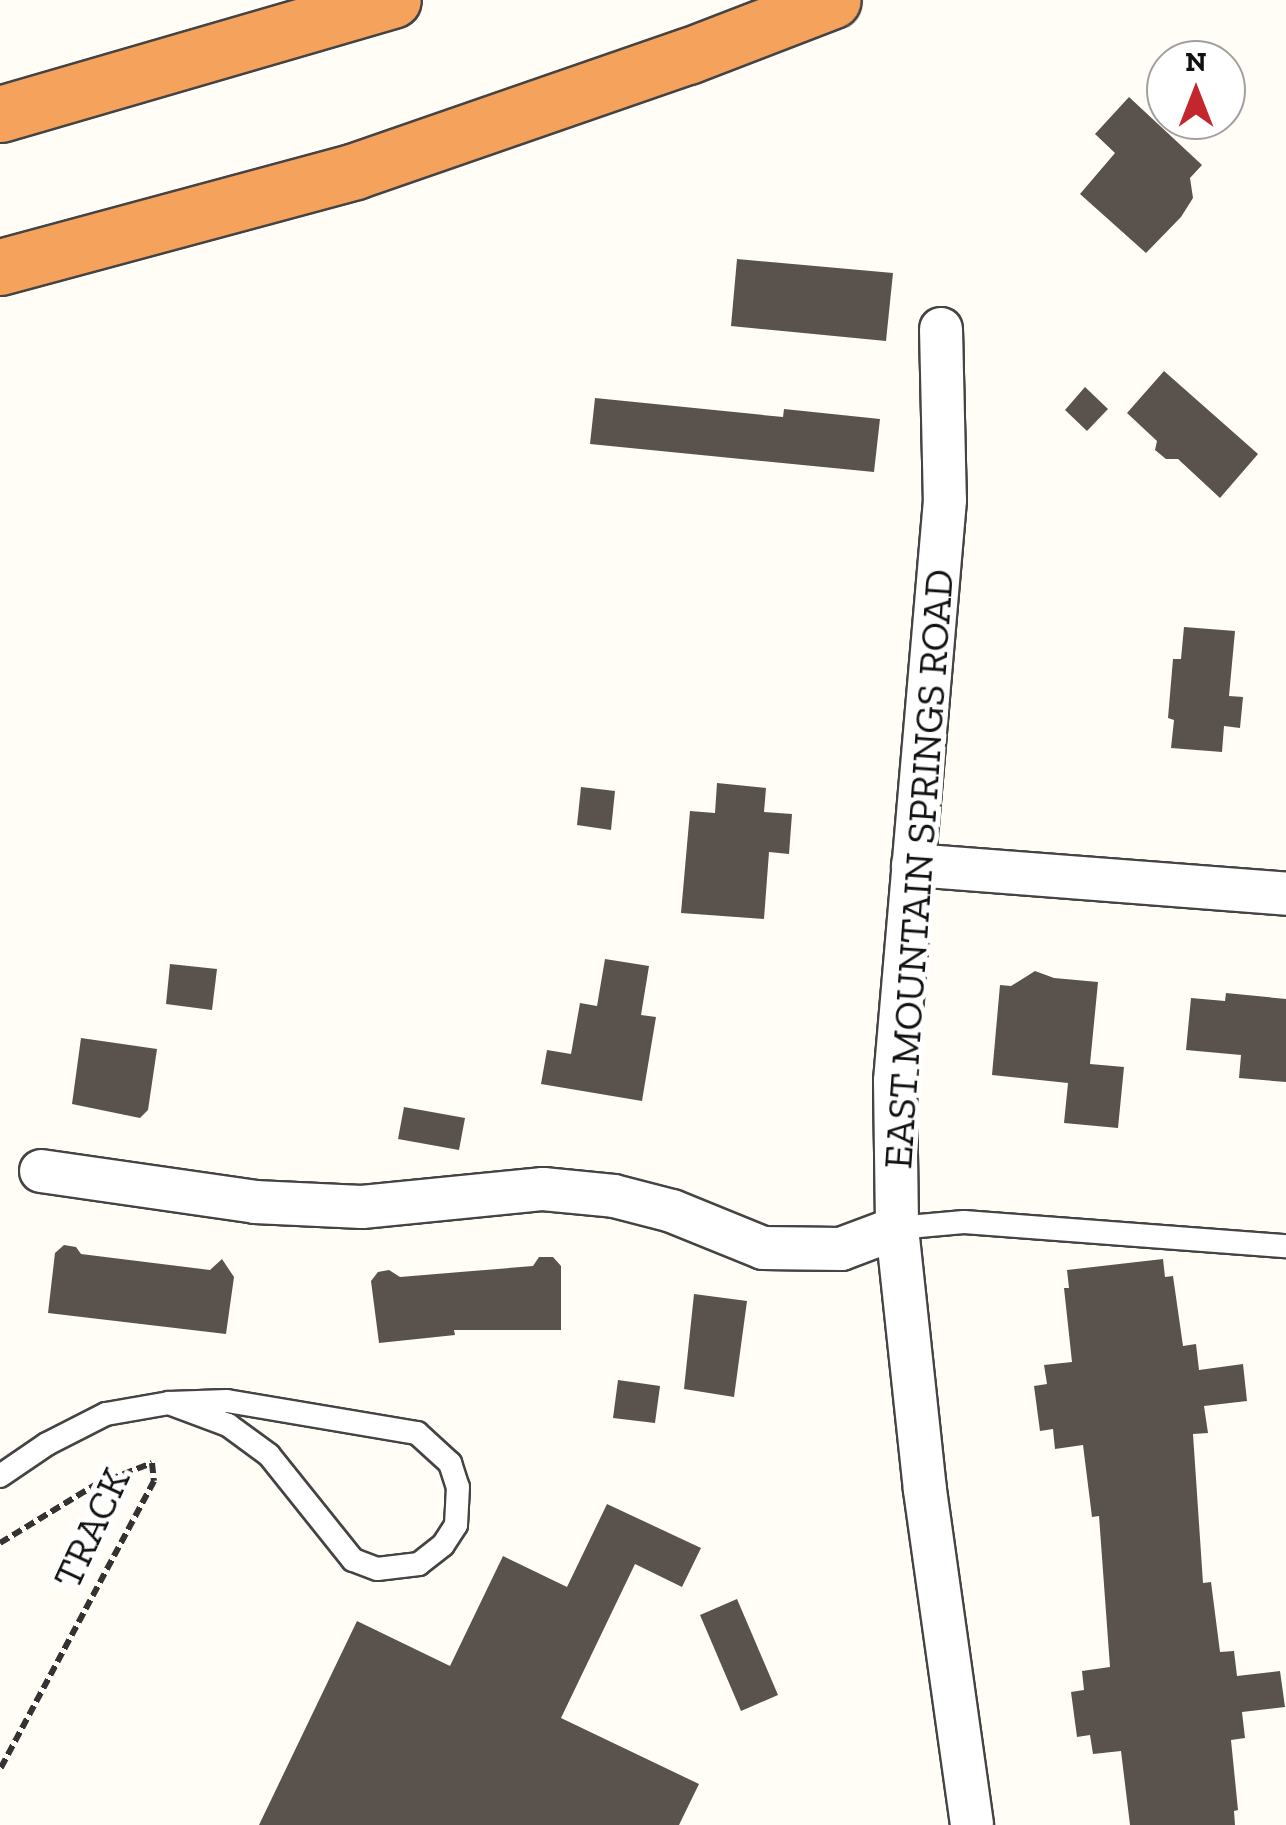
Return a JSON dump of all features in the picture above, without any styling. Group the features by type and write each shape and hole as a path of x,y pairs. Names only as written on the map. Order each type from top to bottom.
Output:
{"highway":[{"path":"0,114 393,0"},
{"path":"0,267 355,171 688,56 833,0"}],"street":[{"name":"EAST MOUNTAIN SPRINGS ROAD","path":"941,329 945,500 895,1081 897,1228 925,1490 972,1825"},
{"path":"913,866 1286,894"},
{"path":"41,1171 256,1202 362,1208 543,1189 614,1196 672,1211 763,1248 841,1249 897,1228"}],"lane":[{"path":"897,1228 964,1222 1286,1246"},
{"path":"0,1476 47,1444 106,1414 169,1404 227,1401 417,1432 450,1464 458,1487 456,1525 443,1545 419,1564 377,1568 353,1560 269,1454 228,1425 169,1404"}],"path":[{"name":"TRACK","path":"0,1543 94,1485 152,1464 154,1481 0,1770"}],"building":[{"path":"1129,97 1146,113 1146,140 1175,140 1202,165 1190,178 1193,198 1181,217 1146,253 1080,194 1115,153 1095,134"},
{"path":"737,259 893,273 886,341 731,326"},
{"path":"1164,371 1258,454 1220,498 1178,459 1166,459 1155,450 1157,441 1127,413"},
{"path":"1085,387 1108,409 1087,431 1065,410"},
{"path":"595,398 783,417 784,409 880,419 874,472 590,444"},
{"path":"1184,627 1235,631 1229,696 1243,697 1240,728 1224,726 1222,752 1171,748 1174,720 1168,718 1173,659 1181,659"},
{"path":"717,783 766,788 764,812 792,814 789,854 769,852 764,919 681,913 690,811 715,813"},
{"path":"581,787 615,791 611,830 577,825"},
{"path":"605,959 649,966 641,1015 656,1017 642,1101 541,1084 547,1050 571,1054 580,1003 597,1006"},
{"path":"170,964 217,969 212,1010 166,1004"},
{"path":"1035,971 1054,978 1098,982 1090,1064 1124,1067 1118,1128 1064,1123 1068,1083 992,1075 1000,985 1011,986"},
{"path":"1226,993 1286,999 1286,1082 1239,1078 1241,1055 1186,1050 1191,998 1225,1001"},
{"path":"81,1038 157,1049 148,1110 140,1118 72,1104"},
{"path":"404,1107 465,1118 459,1150 398,1139"},
{"path":"64,1245 76,1247 81,1254 210,1270 222,1259 234,1277 226,1334 48,1313 55,1253"},
{"path":"539,1257 553,1257 561,1266 561,1330 454,1330 455,1335 379,1343 371,1281 378,1272 389,1270 400,1277 533,1266"},
{"path":"1163,1259 1165,1277 1173,1276 1183,1346 1196,1344 1199,1370 1243,1364 1247,1401 1204,1406 1208,1433 1193,1434 1203,1583 1211,1582 1220,1652 1234,1651 1237,1676 1280,1671 1285,1707 1242,1712 1245,1738 1231,1740 1238,1810 1234,1811 1235,1825 1130,1825 1121,1751 1093,1754 1090,1735 1077,1737 1071,1692 1084,1690 1082,1671 1110,1667 1099,1516 1092,1517 1083,1445 1055,1449 1053,1429 1040,1431 1034,1386 1047,1384 1044,1365 1072,1362 1064,1288 1069,1288 1067,1270"},
{"path":"694,1294 747,1301 734,1397 684,1389"},
{"path":"618,1380 660,1386 655,1423 613,1418"},
{"path":"607,1504 701,1548 682,1587 635,1564 561,1718 699,1784 679,1825 259,1825 357,1621 450,1666 503,1556 567,1587"},
{"path":"737,1599 778,1695 741,1711 700,1615"}]}
